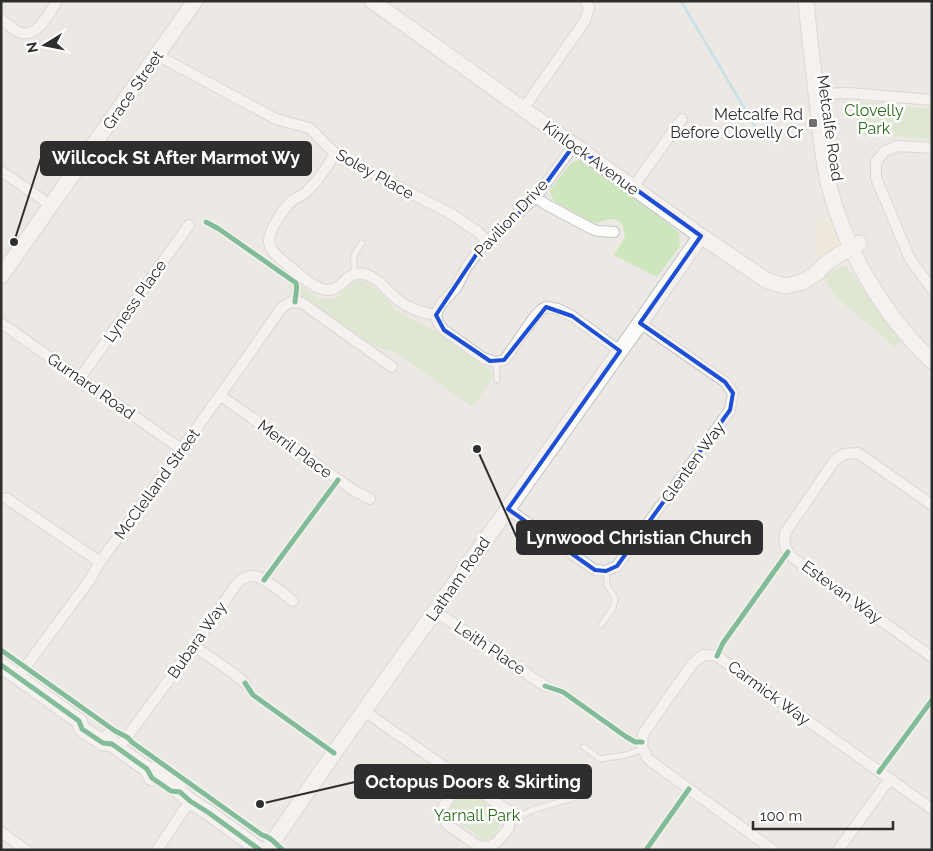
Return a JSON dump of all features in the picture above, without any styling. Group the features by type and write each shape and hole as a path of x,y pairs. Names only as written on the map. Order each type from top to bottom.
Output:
{"street":[{"path":"1,20 20,32 30,33 39,28 58,1"},
{"name":"Grace Street","path":"1,276 195,1"},
{"name":"Kinlock Avenue","path":"372,1 701,236 766,280 785,286 803,282 818,272 840,264 858,251"},
{"path":"523,109 585,21 589,8 586,1"},
{"name":"Metcalfe Road","path":"806,1 820,94"},
{"name":"Metcalfe Road","path":"816,1 822,150 830,187 873,289 898,324 932,361"},
{"name":"Soley Place","path":"157,55 276,119 309,128 335,153 454,215 487,241"},
{"path":"820,94 849,93 932,100"},
{"path":"633,187 682,119"},
{"name":"Pavilion Drive","path":"436,315 441,304 456,288 466,268 487,241 536,197 574,145"},
{"path":"932,148 898,146 885,151 876,162 876,178 910,260 932,289"},
{"path":"335,153 310,189 292,201 284,210 269,235 269,244 273,252 304,279 321,289 332,290 355,273 366,275 381,283 405,305 419,312 436,315 438,323 444,330 483,358 496,362 504,360 535,316 546,307 558,309 572,316 620,350"},
{"path":"1,171 52,206"},
{"path":"536,197 545,204 592,229 614,232"},
{"name":"Lyness Place","path":"80,378 189,225"},
{"name":"Latham Road","path":"267,850 701,236"},
{"name":"Metcalfe Road","path":"858,251 904,317 932,349"},
{"name":"McClelland Street","path":"18,677 221,396 282,307 291,302 302,302 392,367"},
{"name":"Gurnard Road","path":"1,323 181,449"},
{"name":"Glenten Way","path":"606,571 617,566 730,410 732,402 733,393 725,382 640,323"},
{"name":"Merril Place","path":"221,396 353,490 370,499"},
{"name":"Estevan Way","path":"932,505 858,453 844,454 835,460 785,532 784,544 792,557 932,657"},
{"path":"6,498 100,562"},
{"path":"508,509 595,570 606,571"},
{"name":"Bubara Way","path":"115,746 194,646 238,582 245,577 259,577 293,601"},
{"name":"Leith Place","path":"436,611 545,686"},
{"path":"194,646 245,684"},
{"name":"Carmick Way","path":"643,749 643,734 693,663 703,655 717,656 932,809"},
{"path":"1,665 79,721 82,729 103,743 115,746 147,769 152,778 171,791 185,796 260,850"},
{"path":"364,711 506,809 509,818 509,828 497,842 488,847 478,846 448,825 443,817 443,806 462,779"},
{"path":"643,749 648,759 773,850"},
{"path":"838,850 889,780"},
{"path":"158,850 185,796"},
{"path":"1,832 26,850"}],"lane":[{"path":"355,273 354,253 362,243"},
{"path":"496,362 497,380"},
{"path":"601,625 613,608 615,598 606,585 606,571"},
{"path":"584,748 600,759 626,755 643,749"},
{"path":"509,818 521,816 532,810 573,798"}],"highlighted area":[{"path":"574,145 701,236 640,323 725,382 733,393 730,410 617,566 606,571 595,570 508,509 620,351 572,316 546,307 504,360 490,361 444,330 436,315 478,252 536,197"}],"green space":[{"name":"Clovelly Park","path":"856,101 932,109 932,139 858,134"},
{"path":"578,160 585,162 642,202 679,233 680,246 657,277 614,255 625,234 624,227 620,222 610,219 591,222 554,201 550,190 571,163"},
{"path":"846,265 901,341 895,347 836,297 822,277"},
{"path":"293,279 319,299 336,299 355,281 364,281 380,292 399,313 434,330 495,374 473,407 396,353 374,346 288,286"},
{"name":"Yarnall Park","path":"468,789 504,815 498,831 485,841 449,815 454,799"}],"sand":[{"path":"833,219 841,245 819,260 815,222"}],"waterway":[{"path":"681,1 759,133 799,128"}],"cycle path":[{"path":"206,222 296,283 295,302"},
{"path":"264,580 338,480"},
{"path":"717,656 723,643 788,552"},
{"path":"1,650 115,731 127,737 262,835 271,839 283,850"},
{"path":"1,665 79,721 82,729 103,743 112,744 147,769 152,778 171,791 180,792 260,850"},
{"path":"245,683 253,695 334,753"},
{"path":"545,686 563,692 625,736 635,742 642,742"},
{"path":"879,772 932,700"},
{"path":"646,850 689,789"}],"place":[{"name":"Metcalfe Rd Before Clovelly Cr","path":"813,123"},
{"name":"Willcock St After Marmot Wy","path":"14,242"},
{"name":"Lynwood Christian Church","path":"477,449"},
{"name":"Octopus Doors & Skirting","path":"260,804"}]}
